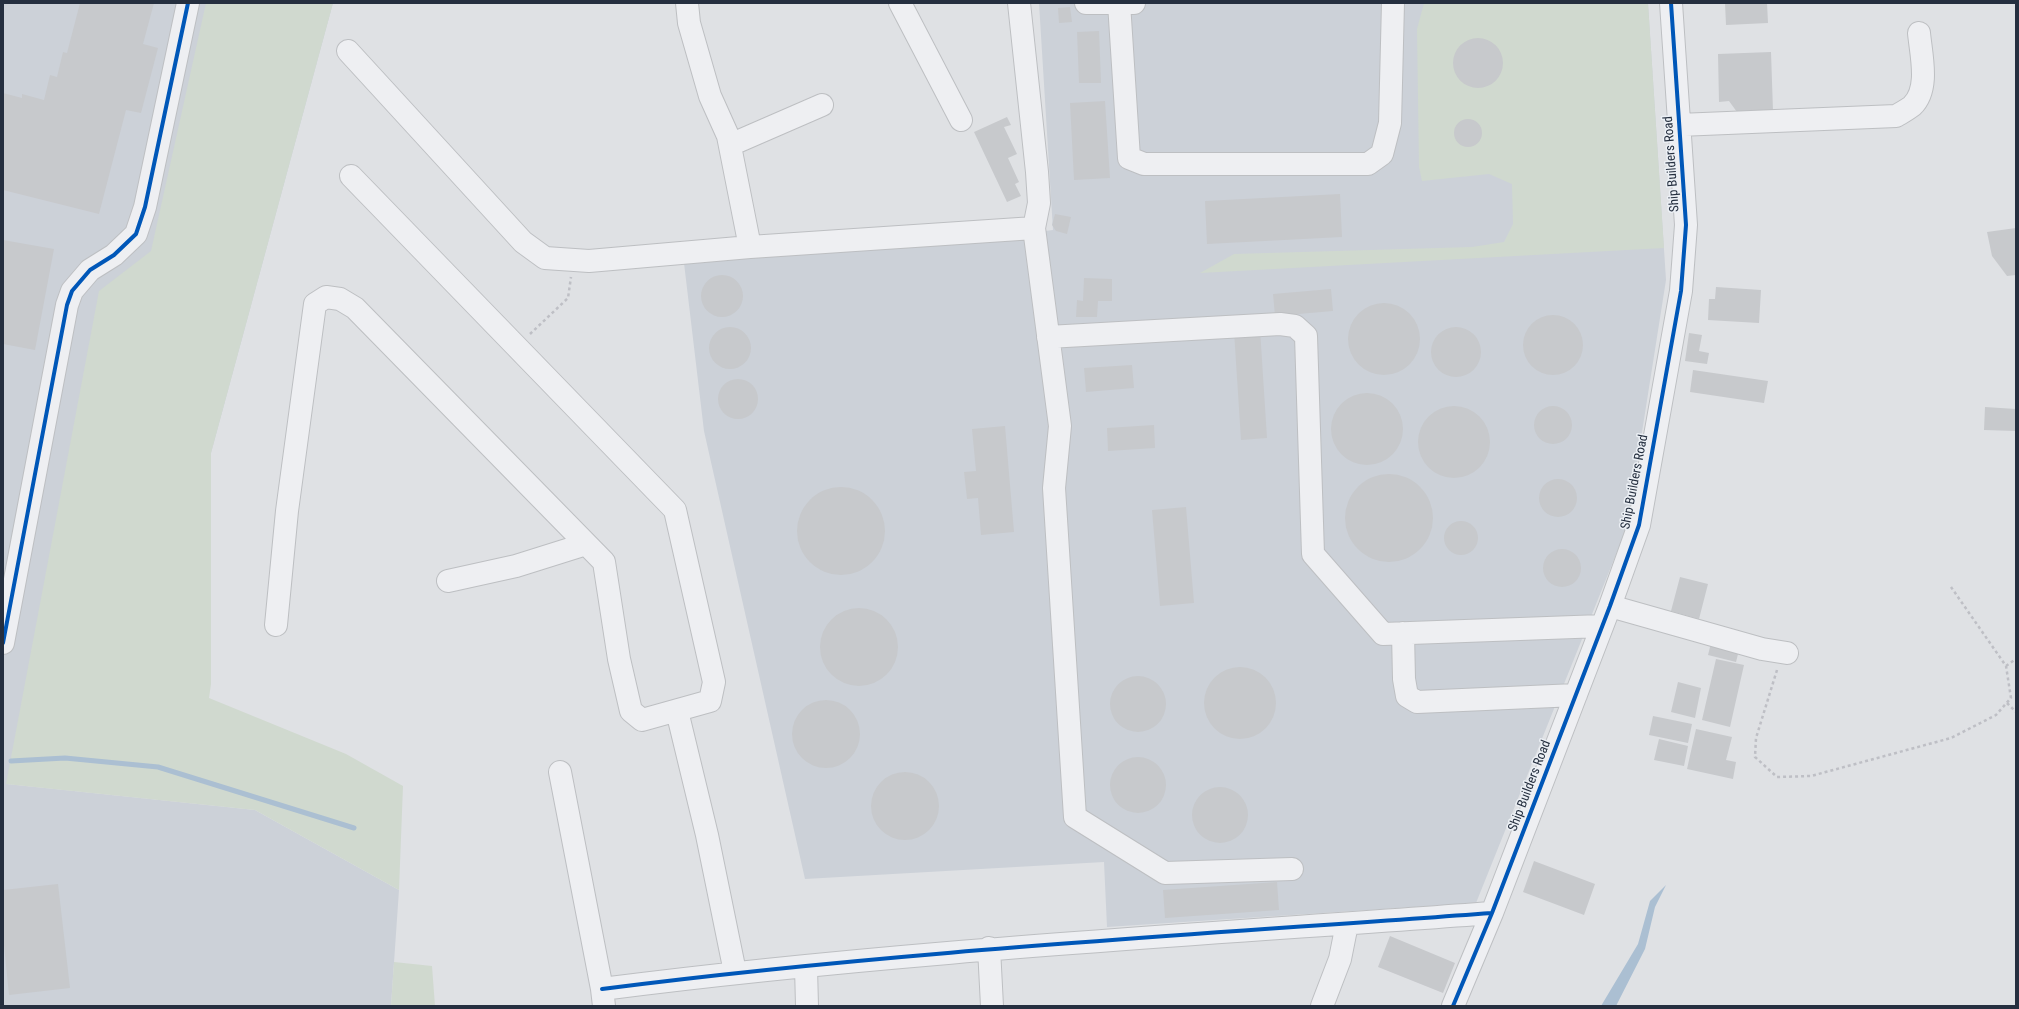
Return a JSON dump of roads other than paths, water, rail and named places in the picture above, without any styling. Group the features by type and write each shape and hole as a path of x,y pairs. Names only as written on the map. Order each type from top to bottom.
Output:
{"street":[{"path":"3,643 67,305 72,291 90,270 114,255 136,234 145,207 188,3"},
{"path":"687,3 689,23 710,96 728,136 750,246"},
{"path":"900,3 961,120"},
{"path":"1019,3 1037,172 1039,203 1034,228 1060,426 1054,488 1075,817 1165,873 1292,868"},
{"path":"1086,3 1124,3 1129,158 1144,164 1368,164 1382,154 1390,123 1393,3"},
{"name":"Ship Builders Road","path":"1453,1006 1492,913 1606,616 1639,525 1681,291 1686,225 1671,3"},
{"path":"1679,125 1896,116 1913,105 1921,92 1923,71 1918,33"},
{"path":"348,50 523,242 544,258 589,261 750,246 1034,228"},
{"path":"730,145 822,105"},
{"path":"276,625 287,511 315,304 326,297 340,299 355,308 604,562 619,659 631,711 642,720 710,701 714,682 674,510 351,176"},
{"path":"1048,337 1280,324 1295,326 1306,336 1312,554 1383,634 1606,616 1785,652"},
{"path":"448,582 516,566 586,544"},
{"path":"1403,633 1404,679 1407,696 1417,702 1576,695"},
{"path":"677,711 706,834 735,972"},
{"path":"560,772 603,998 735,972 989,948 1492,913"},
{"path":"1322,1006 1340,959 1347,924"},
{"path":"989,948 992,1006"},
{"path":"806,966 807,1006"}],"water":[{"path":"1666,885 1655,907 1645,949 1616,1006 1601,1006 1638,944 1650,901"}],"waterway":[{"path":"11,761 65,758 158,767 354,828"}]}
